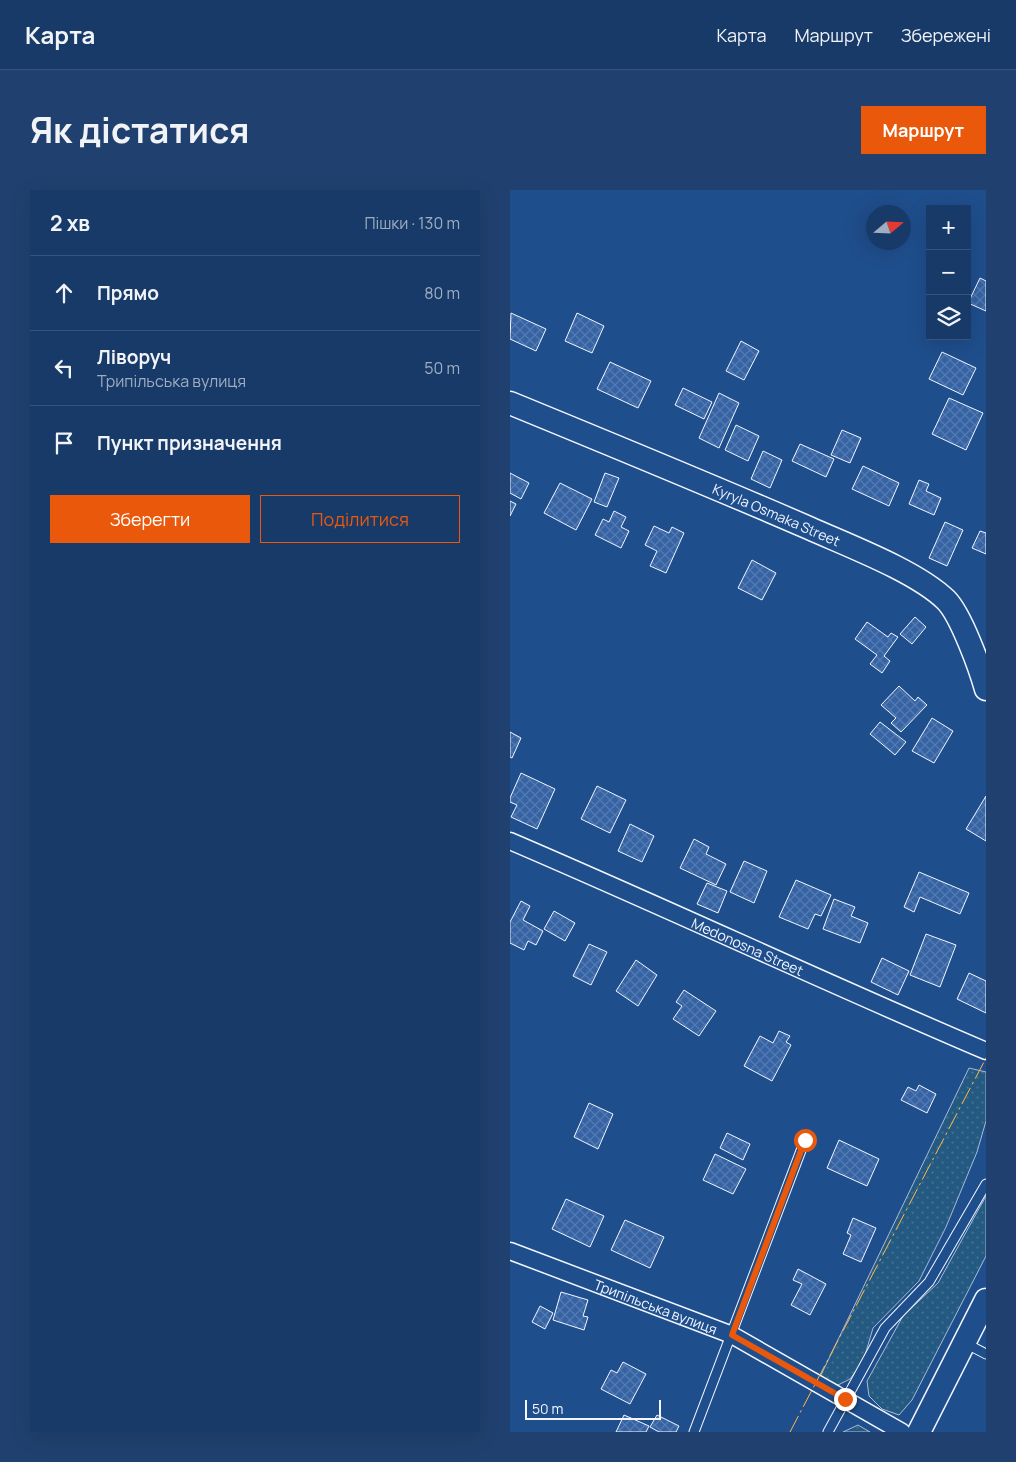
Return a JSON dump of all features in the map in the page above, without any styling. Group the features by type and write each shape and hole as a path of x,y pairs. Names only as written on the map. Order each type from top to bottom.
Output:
{"street":[{"name":"Kyryla Osmaka Street","path":"510,403 726,492 916,578 947,601 983,662 986,689"},
{"name":"Medonosna Street","path":"510,841 676,912 857,996 986,1051"},
{"name":"Трипільська вулиця","path":"510,1251 732,1335 902,1432"},
{"path":"919,1432 986,1300"}],"lane":[{"path":"694,1432 805,1140"},
{"path":"828,1432 885,1328 929,1282 986,1184"},
{"path":"964,1343 986,1354"}],"shaded area":[{"path":"969,1068 986,1072 986,1121 977,1152 946,1227 919,1281 873,1328 863,1362 850,1379 838,1385 820,1377"},
{"path":"986,1196 986,1256 912,1400 899,1415 882,1409 869,1396 867,1381 903,1316 938,1283"},
{"path":"858,1425 870,1432 843,1432"}],"building":[{"path":"980,278 986,281 986,311 971,304 971,297"},
{"path":"511,313 546,329 536,351 510,339"},
{"path":"577,313 604,326 592,353 565,341"},
{"path":"741,341 759,351 744,380 726,371"},
{"path":"942,352 976,368 963,395 929,379"},
{"path":"610,362 651,381 638,408 597,389"},
{"path":"683,388 712,402 704,419 675,405"},
{"path":"719,393 739,403 719,448 699,438"},
{"path":"949,398 983,413 966,450 932,434"},
{"path":"736,425 759,436 748,461 725,450"},
{"path":"842,430 861,438 850,463 831,455"},
{"path":"800,444 834,459 826,477 792,461"},
{"path":"763,451 782,460 770,488 751,479"},
{"path":"863,466 899,483 889,506 852,489"},
{"path":"510,473 529,483 521,499 510,493"},
{"path":"605,473 619,478 607,507 594,502"},
{"path":"919,480 929,484 926,491 941,498 934,515 909,504"},
{"path":"560,483 592,499 576,530 544,513"},
{"path":"510,501 516,504 510,516"},
{"path":"614,511 626,517 621,527 629,531 621,548 595,535 603,519 609,522"},
{"path":"945,522 963,530 947,566 929,558"},
{"path":"654,526 669,533 672,527 684,533 666,573 650,566 657,551 645,545"},
{"path":"980,531 986,533 986,554 972,548"},
{"path":"752,560 776,573 762,600 738,588"},
{"path":"915,617 926,627 912,644 900,634"},
{"path":"867,622 888,637 891,633 898,637 884,656 890,661 882,673 870,664 877,655 855,639"},
{"path":"899,686 915,701 918,697 927,705 901,732 891,723 896,718 881,705"},
{"path":"932,718 953,731 934,763 912,751"},
{"path":"880,722 906,742 895,755 870,734"},
{"path":"510,732 521,738 512,758 510,757"},
{"path":"521,773 555,789 537,829 511,817 517,805 510,802 510,798"},
{"path":"597,786 626,800 610,833 581,819"},
{"path":"986,796 986,841 966,829"},
{"path":"630,824 654,836 642,862 618,851"},
{"path":"694,839 709,847 706,854 726,864 716,885 680,868"},
{"path":"744,861 767,871 754,903 730,892"},
{"path":"919,872 969,893 960,914 920,897 914,912 904,907"},
{"path":"796,880 831,895 821,916 815,914 808,929 779,917"},
{"path":"707,883 727,891 718,913 697,904"},
{"path":"834,899 855,907 851,916 868,923 860,943 823,929"},
{"path":"521,901 530,906 523,920 543,931 536,945 528,941 524,950 510,943 510,922"},
{"path":"554,911 575,923 565,941 544,929"},
{"path":"926,934 956,945 940,987 910,975"},
{"path":"589,944 607,952 591,985 573,976"},
{"path":"882,958 909,971 898,995 871,982"},
{"path":"636,960 657,975 638,1006 616,991"},
{"path":"969,973 986,981 986,1013 957,999"},
{"path":"684,990 716,1011 699,1036 673,1019 682,1006 676,1002"},
{"path":"779,1031 790,1036 786,1042 791,1045 772,1081 744,1066 760,1036 773,1043"},
{"path":"919,1085 936,1094 927,1113 901,1100 908,1087 916,1091"},
{"path":"589,1103 613,1114 598,1149 574,1137"},
{"path":"727,1133 750,1144 743,1160 720,1148"},
{"path":"839,1140 879,1159 867,1186 827,1168"},
{"path":"715,1154 746,1169 733,1194 703,1180"},
{"path":"566,1199 604,1216 590,1247 552,1229"},
{"path":"853,1218 876,1228 861,1262 843,1254 851,1235 847,1233"},
{"path":"625,1220 664,1237 650,1268 611,1250"},
{"path":"798,1269 826,1284 810,1315 791,1305 802,1284 793,1280"},
{"path":"561,1292 588,1300 583,1316 588,1317 584,1330 553,1320"},
{"path":"540,1306 553,1313 545,1329 532,1322"},
{"path":"623,1362 646,1374 630,1404 601,1389 611,1370 617,1373"},
{"path":"624,1415 649,1426 646,1432 616,1432"},
{"path":"657,1415 679,1426 676,1432 659,1432 650,1427"}],"power":[{"path":"790,1432 986,1058"}],"route":[{"path":"805,1140 732,1335 845,1399"}]}
